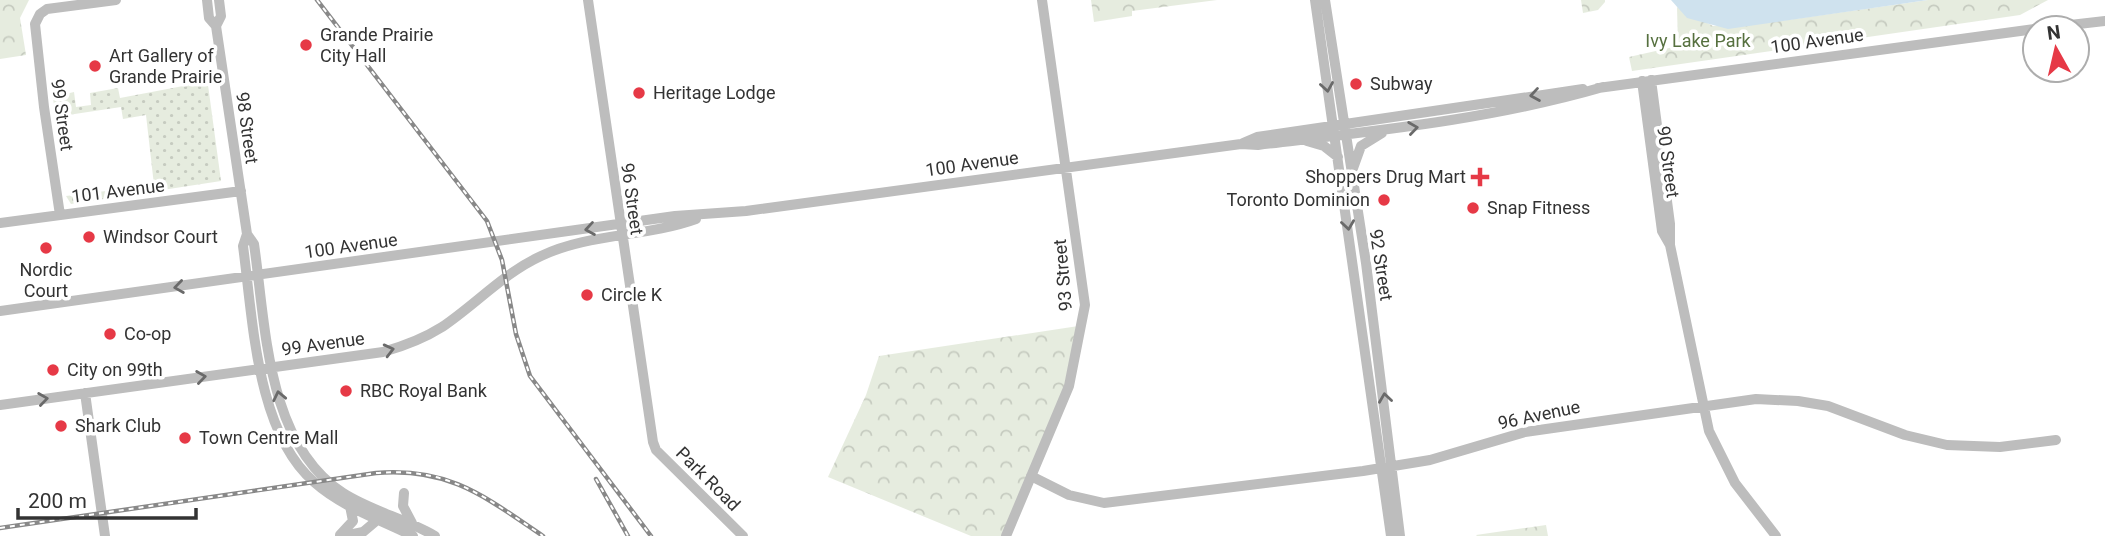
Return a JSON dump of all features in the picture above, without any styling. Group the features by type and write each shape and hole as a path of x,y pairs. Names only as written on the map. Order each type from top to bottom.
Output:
{"main road":[{"name":"99 Street","path":"60,215 44,107 37,19 47,9 116,0"},
{"name":"98 Street","path":"206,0 209,18 216,26 247,234 243,246 247,277 272,422 288,453 314,482 351,506 413,536"},
{"name":"98 Street","path":"216,26 221,16 219,0"},
{"name":"96 Street","path":"588,0 647,402"},
{"name":"93 Street","path":"1006,536 1069,386 1085,305 1042,0"},
{"name":"92 Street","path":"1315,0 1339,131 1351,175 1388,466 1391,536"},
{"name":"92 Street","path":"1325,0 1339,131 1338,158 1400,536"},
{"name":"100 Avenue","path":"1241,144 1257,137 1339,131 1384,132 1524,109 1603,88 1646,81 2021,31"},
{"name":"90 Street","path":"1646,81 1671,224 1670,246 1701,407 1712,440 1729,473 1776,536"},
{"name":"100 Avenue","path":"0,311 675,216 707,216 1241,144 1303,140 1339,131 1567,90 1603,88"},
{"path":"1351,175 1361,146 1384,132"},
{"path":"1303,140 1324,146 1338,158"},
{"name":"101 Avenue","path":"0,223 241,191"},
{"name":"100 Avenue","path":"622,237 672,228 707,216"},
{"name":"98 Street","path":"247,234 254,244 273,367 288,429 311,465 342,492 435,536"},
{"name":"99 Avenue","path":"0,405 383,352 441,328 506,276 538,257 576,243 622,237"},
{"path":"85,393 105,536"},
{"name":"96 Avenue","path":"1031,476 1069,495 1104,503 1388,466 1457,453 1525,432 1756,399 1798,401 1847,411 1905,435 1947,445 2000,447 2056,440"},
{"name":"Park Road","path":"647,402 656,450 743,536"},
{"path":"404,493 403,506 412,524"},
{"path":"342,536 353,522 351,506"},
{"path":"342,536 363,532 386,512"}],"green space":[{"path":"0,0 29,0 20,18 26,55 0,59"},
{"path":"1091,0 1217,0 1132,11 1132,16 1094,22"},
{"path":"1581,0 1605,2 1598,10 1583,13"},
{"name":"Ivy Lake Park","path":"1928,0 2048,0 2020,15 1632,71 1629,57 1678,46 1677,7 1713,26 1772,22"},
{"path":"199,83 200,86 208,85 221,181 71,204 66,196 154,185 146,115 123,119 121,107 68,115 68,122 56,124 53,97 74,92 76,107 91,105 90,93 118,88 120,98"},
{"path":"1085,325 1072,390 1002,536 971,536 828,477 866,395 879,356"},
{"path":"1546,525 1548,536 1476,535"}],"water":[{"path":"1671,0 1928,0 1728,29 1687,18"}],"railway":[{"path":"317,0 487,221 502,260 516,334 530,376 651,536"},
{"path":"0,528 376,473 402,472 446,480 466,488 543,536"},
{"path":"596,479 628,536"}],"place":[{"name":"Grande Prairie City Hall","path":"306,45"},
{"name":"Art Gallery of Grande Prairie","path":"95,66"},
{"name":"Subway","path":"1356,84"},
{"name":"Heritage Lodge","path":"639,93"},
{"name":"Shoppers Drug Mart","path":"1480,177"},
{"name":"Toronto Dominion","path":"1384,200"},
{"name":"Snap Fitness","path":"1473,208"},
{"name":"Windsor Court","path":"89,237"},
{"name":"Nordic Court","path":"46,248"},
{"name":"Circle K","path":"587,295"},
{"name":"Co-op","path":"110,334"},
{"name":"City on 99th","path":"53,370"},
{"name":"RBC Royal Bank","path":"346,391"},
{"name":"Shark Club","path":"61,426"},
{"name":"Town Centre Mall","path":"185,438"}]}
